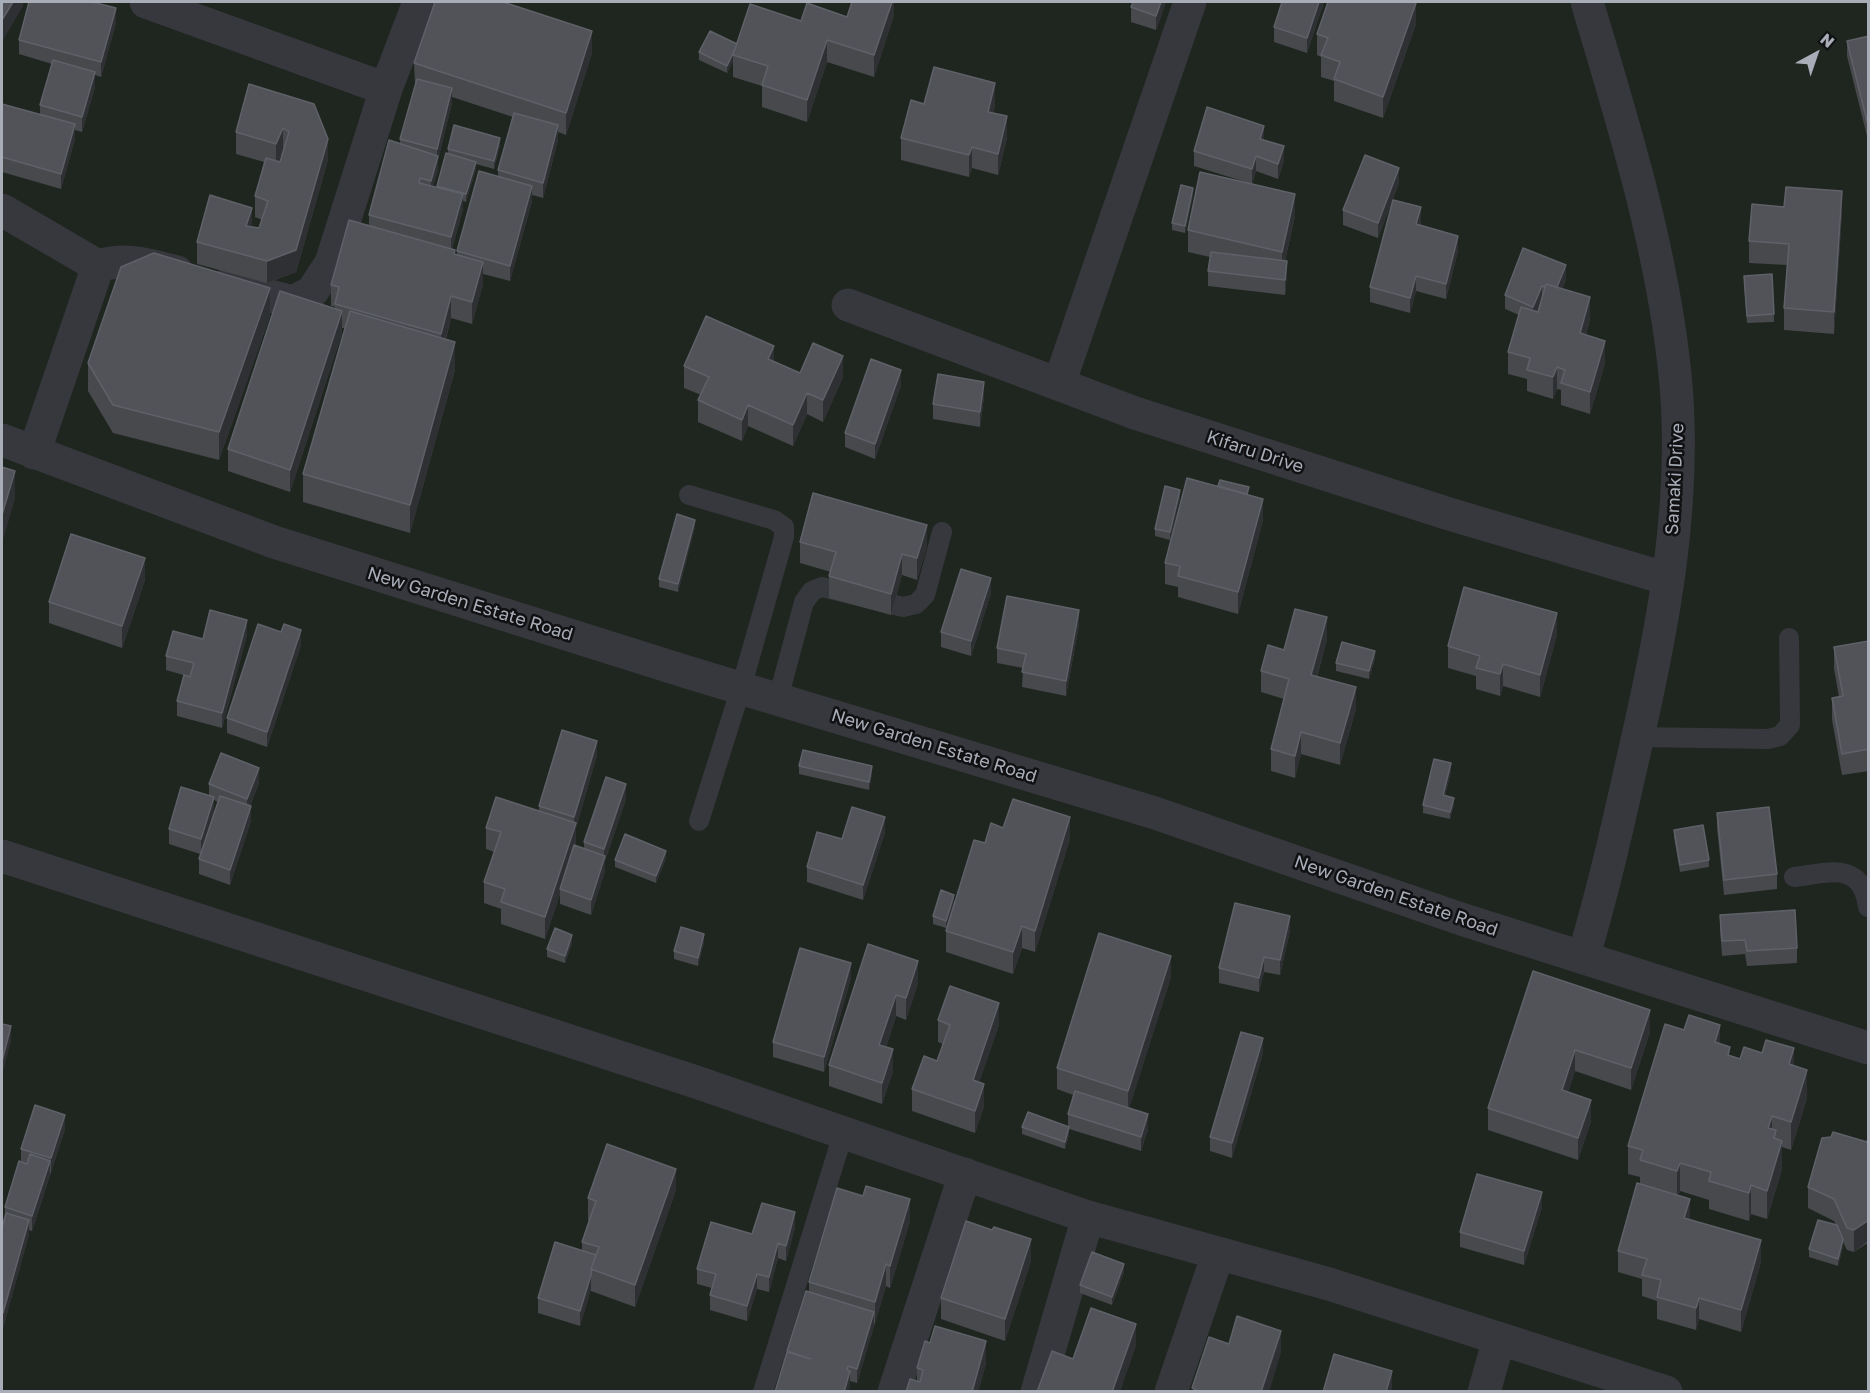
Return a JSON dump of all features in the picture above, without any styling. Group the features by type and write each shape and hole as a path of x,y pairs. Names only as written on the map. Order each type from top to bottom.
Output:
{"street":[{"path":"146,2 386,89"},
{"path":"2,210 98,266 115,261 138,262 294,302 312,292 331,263 386,89 419,2"},
{"path":"1059,384 1190,2"},
{"name":"Samaki Drive","path":"1583,958 1638,737 1668,579 1678,481 1678,428 1671,345 1640,189 1587,2"},
{"path":"34,453 98,266"},
{"name":"Kifaru Drive","path":"848,305 1135,413 1446,513 1668,579"},
{"name":"New Garden Estate Road","path":"2,440 274,542 741,688 1155,813 1461,919 1869,1048"},
{"path":"2,856 844,1131 1088,1217 1329,1284 1666,1392"},
{"path":"894,1392 965,1174"},
{"path":"1037,1392 1088,1217"},
{"path":"1171,1392 1218,1254"},
{"path":"1484,1392 1499,1339"}],"lane":[{"path":"689,495 774,520 784,526 784,537 741,688 699,821"},
{"path":"778,699 804,602 812,591 822,587 903,607 915,604 925,595 942,532"},
{"path":"1638,737 1768,739 1780,736 1790,725 1790,638"},
{"path":"1794,877 1840,871 1851,875 1860,881 1867,894 1869,907"},
{"path":"763,1392 844,1131"}],"shaded area":[{"path":"2,2 1868,2 1868,1391 2,1391"}],"building":[{"path":"2,2 13,2 2,20"},
{"path":"29,2 92,2 116,8 101,62 19,40"},
{"path":"435,2 503,2 592,31 566,113 414,63"},
{"path":"852,2 892,2 874,55 827,40 807,100 762,85 768,66 733,55 750,4 801,21 807,3 847,17"},
{"path":"1133,2 1161,2 1156,16 1131,7"},
{"path":"1282,2 1319,2 1307,38 1274,27"},
{"path":"1328,2 1416,3 1383,97 1334,79 1340,62 1321,55 1328,38 1317,34"},
{"path":"710,31 737,44 727,66 699,52"},
{"path":"1869,36 1869,129 1847,41"},
{"path":"53,60 95,72 82,117 40,105"},
{"path":"934,67 995,83 988,112 1007,116 998,154 972,147 969,155 901,138 911,100 924,104"},
{"path":"417,79 452,88 437,149 400,139"},
{"path":"249,84 314,104 328,139 296,250 267,261 197,242 210,195 252,208 246,226 259,228 268,201 255,196 266,158 280,162 289,132 283,128 276,144 236,132"},
{"path":"2,104 75,124 61,174 2,157"},
{"path":"1207,107 1264,126 1260,139 1284,146 1278,164 1256,156 1252,169 1194,151"},
{"path":"514,113 558,125 543,183 498,170"},
{"path":"454,125 500,138 494,161 448,149"},
{"path":"389,140 438,156 431,181 420,178 419,183 463,194 451,237 369,215"},
{"path":"446,153 476,162 466,194 437,186"},
{"path":"1365,155 1399,168 1378,223 1343,210"},
{"path":"479,171 532,186 510,266 457,251"},
{"path":"1200,172 1295,194 1282,252 1188,230"},
{"path":"1181,185 1193,188 1185,226 1172,223"},
{"path":"1786,187 1842,191 1834,312 1784,308 1789,244 1749,241 1752,204 1784,207"},
{"path":"1393,200 1421,207 1416,224 1458,236 1446,284 1416,276 1410,298 1370,287"},
{"path":"349,220 455,250 454,254 483,262 472,302 451,296 441,334 335,304 339,287 331,285"},
{"path":"1523,248 1566,265 1557,287 1546,284 1545,287 1542,286 1533,307 1505,295"},
{"path":"1211,252 1287,261 1285,280 1208,271"},
{"path":"154,253 270,288 219,432 113,405 88,363 121,267"},
{"path":"1772,274 1774,314 1747,316 1744,276"},
{"path":"1546,284 1590,297 1580,333 1605,341 1590,392 1561,383 1565,370 1557,367 1553,377 1527,370 1530,358 1508,352 1521,307 1538,312"},
{"path":"280,291 342,311 290,470 228,449"},
{"path":"350,311 455,342 410,505 303,474"},
{"path":"706,316 774,346 768,359 800,373 813,343 843,356 823,400 807,393 793,425 748,405 742,420 698,400 709,377 684,366"},
{"path":"871,359 901,370 875,444 845,433"},
{"path":"938,374 984,382 980,412 933,404"},
{"path":"2,467 15,471 2,515"},
{"path":"1187,478 1263,499 1238,592 1178,576 1180,566 1165,563"},
{"path":"1220,480 1249,487 1247,494 1218,486"},
{"path":"1165,486 1180,490 1170,532 1155,529"},
{"path":"813,493 927,525 917,558 902,554 891,594 829,576 836,552 800,542"},
{"path":"677,514 695,520 678,584 659,579"},
{"path":"71,534 145,558 122,626 49,602"},
{"path":"961,569 991,578 971,641 941,632"},
{"path":"1464,587 1557,613 1540,675 1503,664 1500,674 1476,668 1480,656 1448,646"},
{"path":"1007,596 1079,610 1066,681 1022,672 1026,654 997,648"},
{"path":"1295,609 1327,617 1311,675 1356,687 1340,743 1301,732 1295,756 1271,749 1289,679 1261,671 1268,645 1284,650"},
{"path":"210,610 247,620 222,713 177,701 184,675 190,677 194,663 166,656 173,631 203,639"},
{"path":"258,624 281,632 284,624 301,630 267,732 227,718"},
{"path":"1869,641 1869,749 1842,754 1832,698 1843,696 1834,647"},
{"path":"1342,642 1375,651 1369,671 1336,663"},
{"path":"562,730 597,741 574,817 539,806"},
{"path":"803,750 872,766 869,782 799,766"},
{"path":"221,753 259,768 247,799 209,784"},
{"path":"1434,759 1451,763 1443,795 1454,798 1450,812 1423,805"},
{"path":"606,777 626,784 604,849 584,842"},
{"path":"181,787 214,797 201,839 169,829"},
{"path":"220,796 251,806 230,870 199,859"},
{"path":"496,797 576,823 545,917 501,902 505,889 484,882 501,832 486,828"},
{"path":"1013,799 1070,817 1035,931 1022,926 1013,952 946,931 974,840 985,843 991,823 1003,828"},
{"path":"852,807 885,817 863,885 807,867 817,832 842,839"},
{"path":"1769,807 1777,874 1724,880 1717,813"},
{"path":"1703,825 1709,860 1680,865 1674,830"},
{"path":"625,834 666,851 656,876 615,860"},
{"path":"574,845 605,856 591,900 560,889"},
{"path":"941,890 954,895 946,921 933,916"},
{"path":"1235,903 1290,916 1280,960 1264,957 1259,978 1219,968"},
{"path":"1795,910 1797,948 1747,951 1745,940 1722,941 1720,915"},
{"path":"681,927 704,934 698,958 674,951"},
{"path":"555,928 572,935 565,956 547,949"},
{"path":"1099,933 1171,956 1128,1091 1057,1068"},
{"path":"868,944 918,961 906,998 896,995 879,1045 893,1049 882,1083 829,1065"},
{"path":"800,948 851,963 824,1057 773,1042"},
{"path":"1533,971 1650,1010 1631,1068 1575,1050 1562,1090 1591,1100 1578,1138 1488,1108"},
{"path":"950,986 999,1003 973,1080 984,1084 975,1111 912,1089 924,1056 937,1061 950,1025 938,1020"},
{"path":"1689,1015 1720,1025 1715,1042 1730,1047 1728,1055 1740,1059 1744,1047 1762,1053 1766,1040 1794,1048 1789,1064 1807,1070 1791,1122 1772,1116 1768,1128 1776,1130 1774,1138 1782,1141 1767,1191 1751,1185 1749,1193 1709,1181 1711,1172 1680,1163 1677,1171 1640,1160 1643,1150 1628,1146 1665,1024 1684,1030"},
{"path":"2,1024 11,1026 2,1061"},
{"path":"1241,1032 1263,1038 1232,1143 1210,1137"},
{"path":"1075,1091 1148,1114 1141,1137 1068,1114"},
{"path":"35,1105 65,1115 51,1158 21,1149"},
{"path":"1028,1112 1069,1127 1065,1142 1022,1127"},
{"path":"1833,1132 1867,1142 1869,1135 1869,1220 1854,1230 1847,1228 1834,1199 1808,1187 1822,1138 1831,1137"},
{"path":"607,1144 676,1169 635,1285 591,1269 599,1247 582,1242 596,1201 588,1198"},
{"path":"30,1154 50,1161 32,1216 5,1207 19,1161 27,1164"},
{"path":"1477,1174 1542,1192 1524,1251 1460,1232"},
{"path":"1637,1183 1690,1199 1684,1218 1761,1240 1741,1310 1699,1298 1696,1308 1657,1297 1661,1280 1642,1275 1647,1259 1618,1251"},
{"path":"866,1186 910,1199 890,1266 886,1264 875,1302 809,1282 837,1188 863,1196"},
{"path":"762,1203 795,1212 786,1246 778,1243 769,1277 757,1274 747,1306 710,1295 716,1274 697,1269 711,1222 752,1234"},
{"path":"6,1213 29,1220 3,1313 2,1228"},
{"path":"1818,1220 1837,1225 1843,1239 1838,1259 1809,1249"},
{"path":"966,1221 1031,1239 1005,1319 941,1298"},
{"path":"555,1242 596,1255 580,1311 538,1298"},
{"path":"1092,1252 1124,1264 1112,1297 1080,1285"},
{"path":"806,1291 874,1312 857,1369 848,1366 847,1370 850,1371 844,1392 775,1392 787,1352 811,1359 787,1351"},
{"path":"1091,1308 1136,1324 1112,1392 1037,1392 1052,1351 1073,1359"},
{"path":"1237,1316 1281,1331 1261,1392 1198,1392 1192,1388 1209,1337 1229,1344"},
{"path":"935,1326 986,1341 972,1392 906,1392 910,1379 920,1382 923,1370 917,1368 925,1341 930,1343"},
{"path":"1334,1354 1392,1371 1386,1392 1323,1392"}]}
